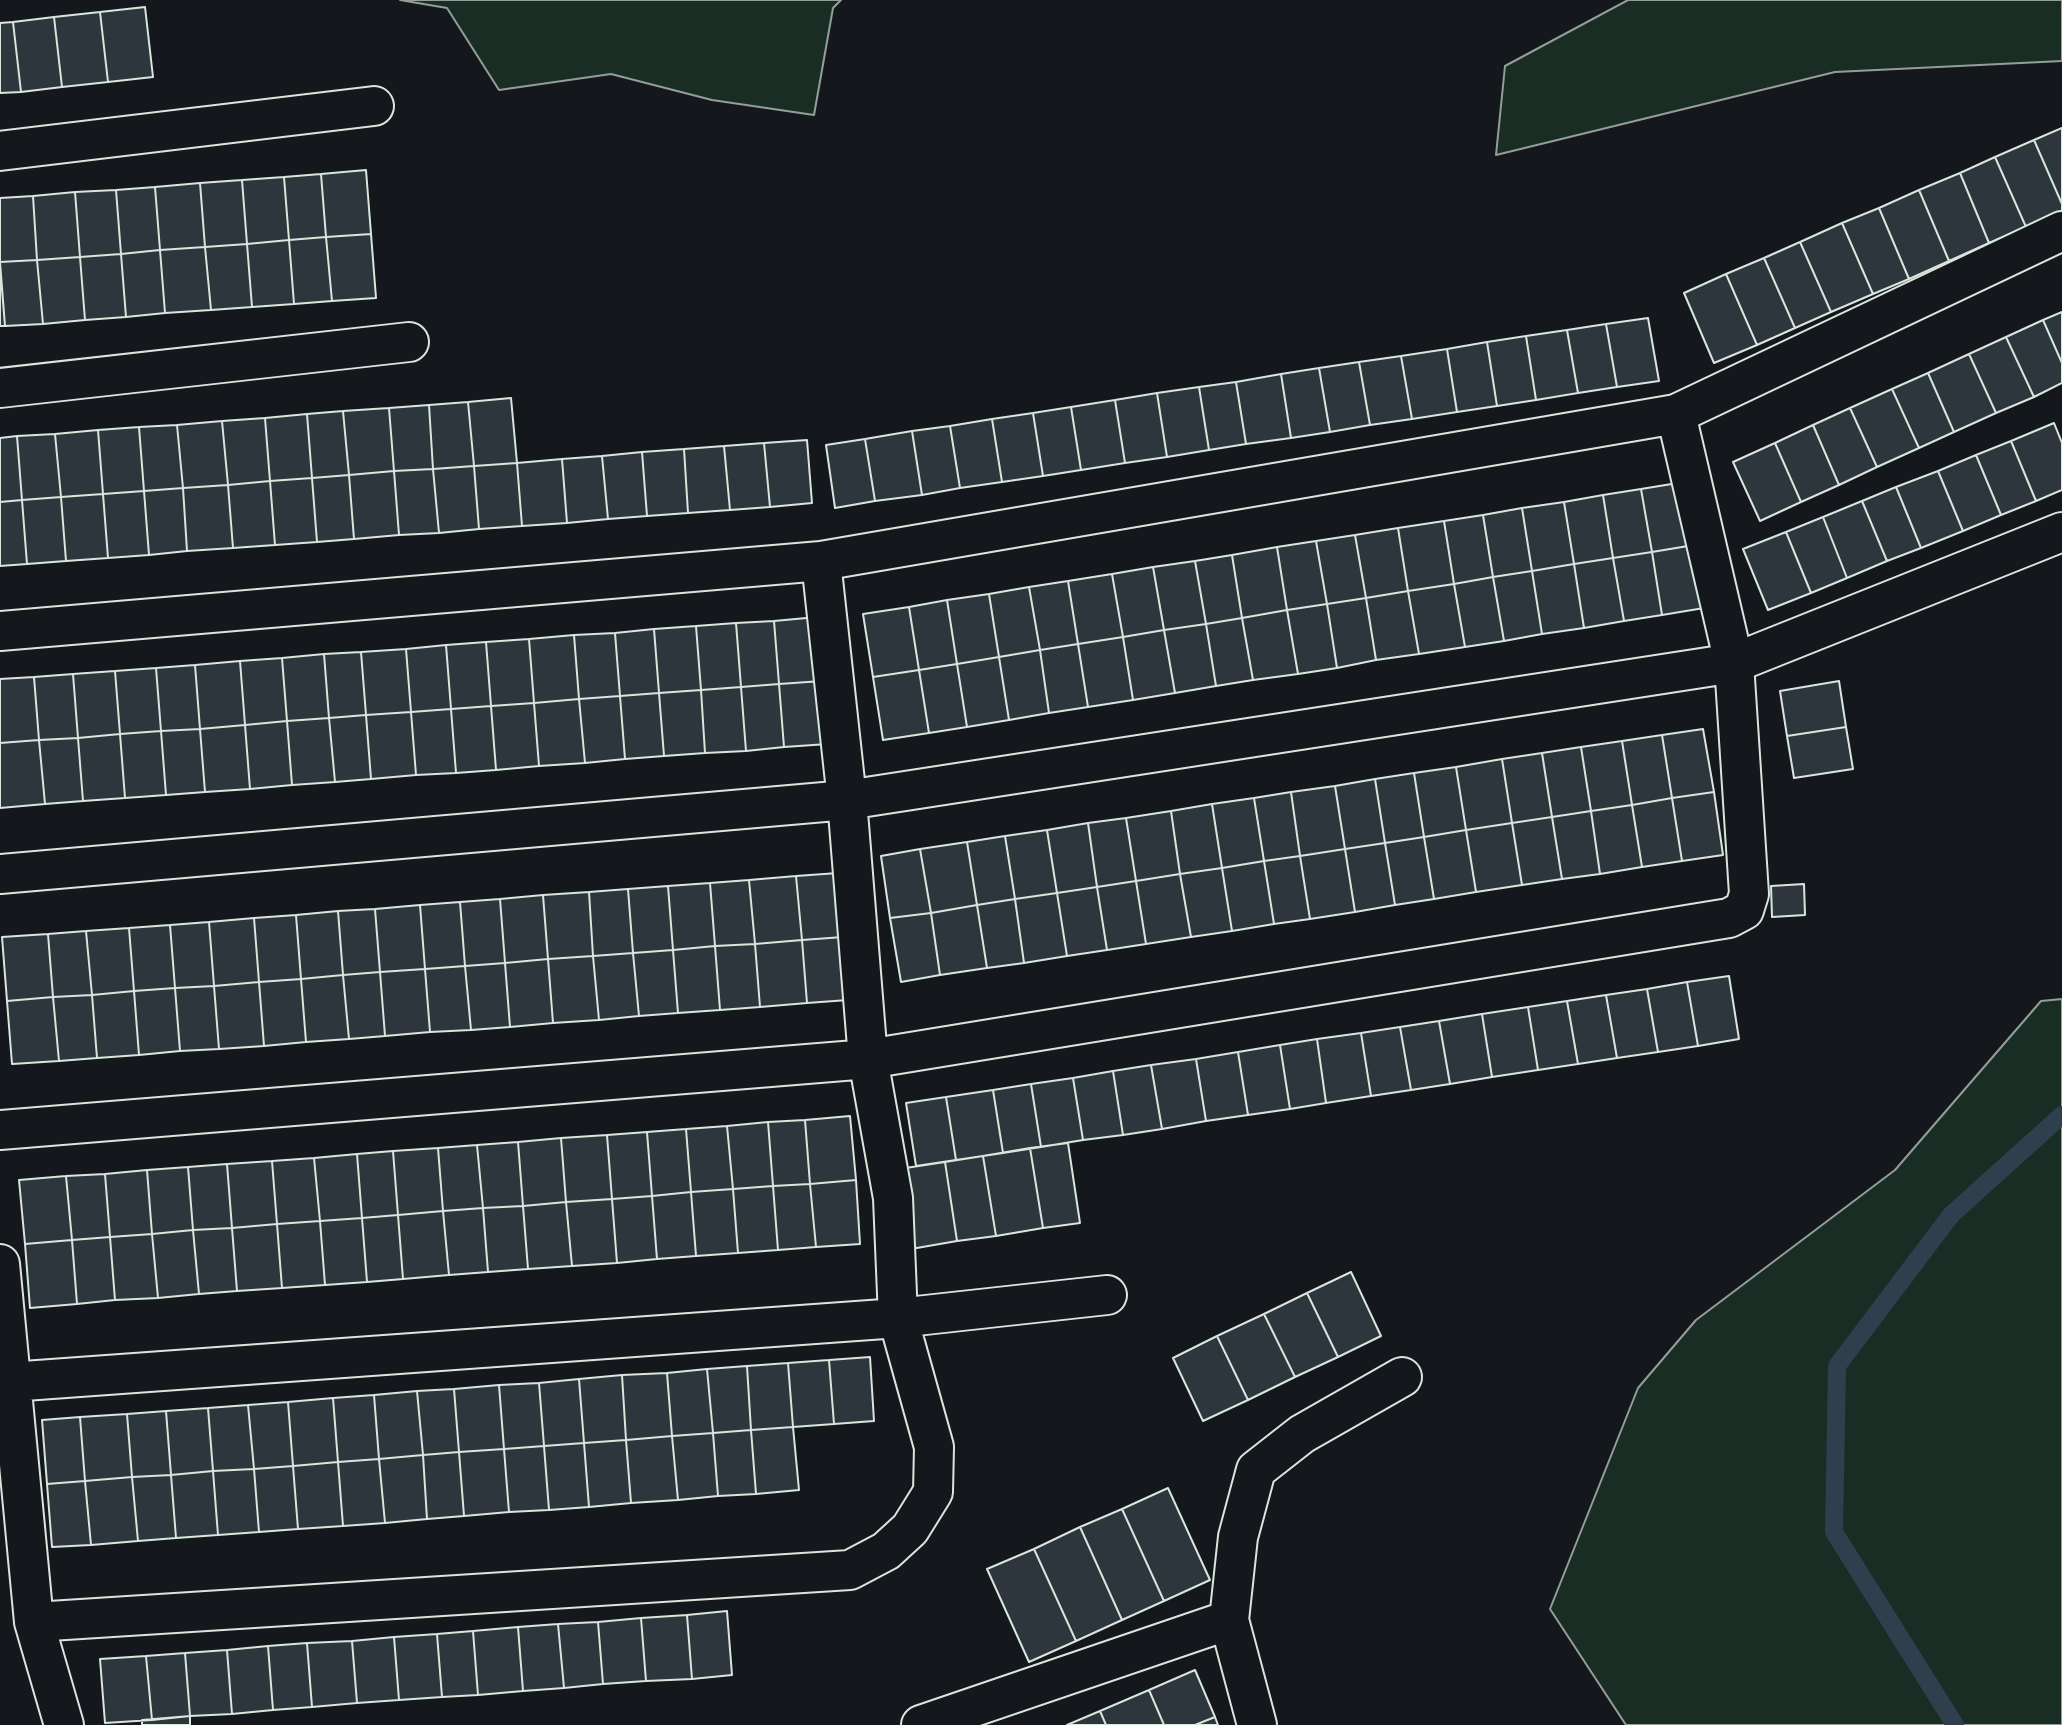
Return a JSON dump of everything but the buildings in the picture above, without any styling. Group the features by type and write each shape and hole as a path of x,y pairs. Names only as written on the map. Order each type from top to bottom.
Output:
{"street":[{"path":"0,151 374,106"},
{"path":"0,631 821,561 1676,414 2062,231"},
{"path":"0,388 409,342"},
{"path":"0,1130 867,1059 1729,918 1744,910 1749,894 1734,663 1676,414"},
{"path":"0,874 847,800 1734,663 2062,533"},
{"path":"34,1622 850,1570 886,1551 910,1529 933,1492 934,1447 898,1318 893,1198 867,1059 847,800 821,561"},
{"path":"0,1264 34,1622 64,1725"},
{"path":"10,1382 898,1318 1107,1295"},
{"path":"1257,1725 1229,1620 1238,1537 1256,1471 1302,1434 1402,1377"},
{"path":"921,1725 1229,1620"}],"green space":[{"path":"400,0 841,0 833,8 814,115 712,100 611,74 499,90 447,8"},
{"path":"1628,0 2062,0 2062,61 1835,72 1496,155 1505,66"},
{"path":"2062,999 2062,1725 1626,1725 1550,1609 1638,1388 1696,1320 1895,1170 2041,1001"}],"waterway":[{"path":"1955,1725 1834,1532 1837,1366 1951,1215 2062,1115"}]}
